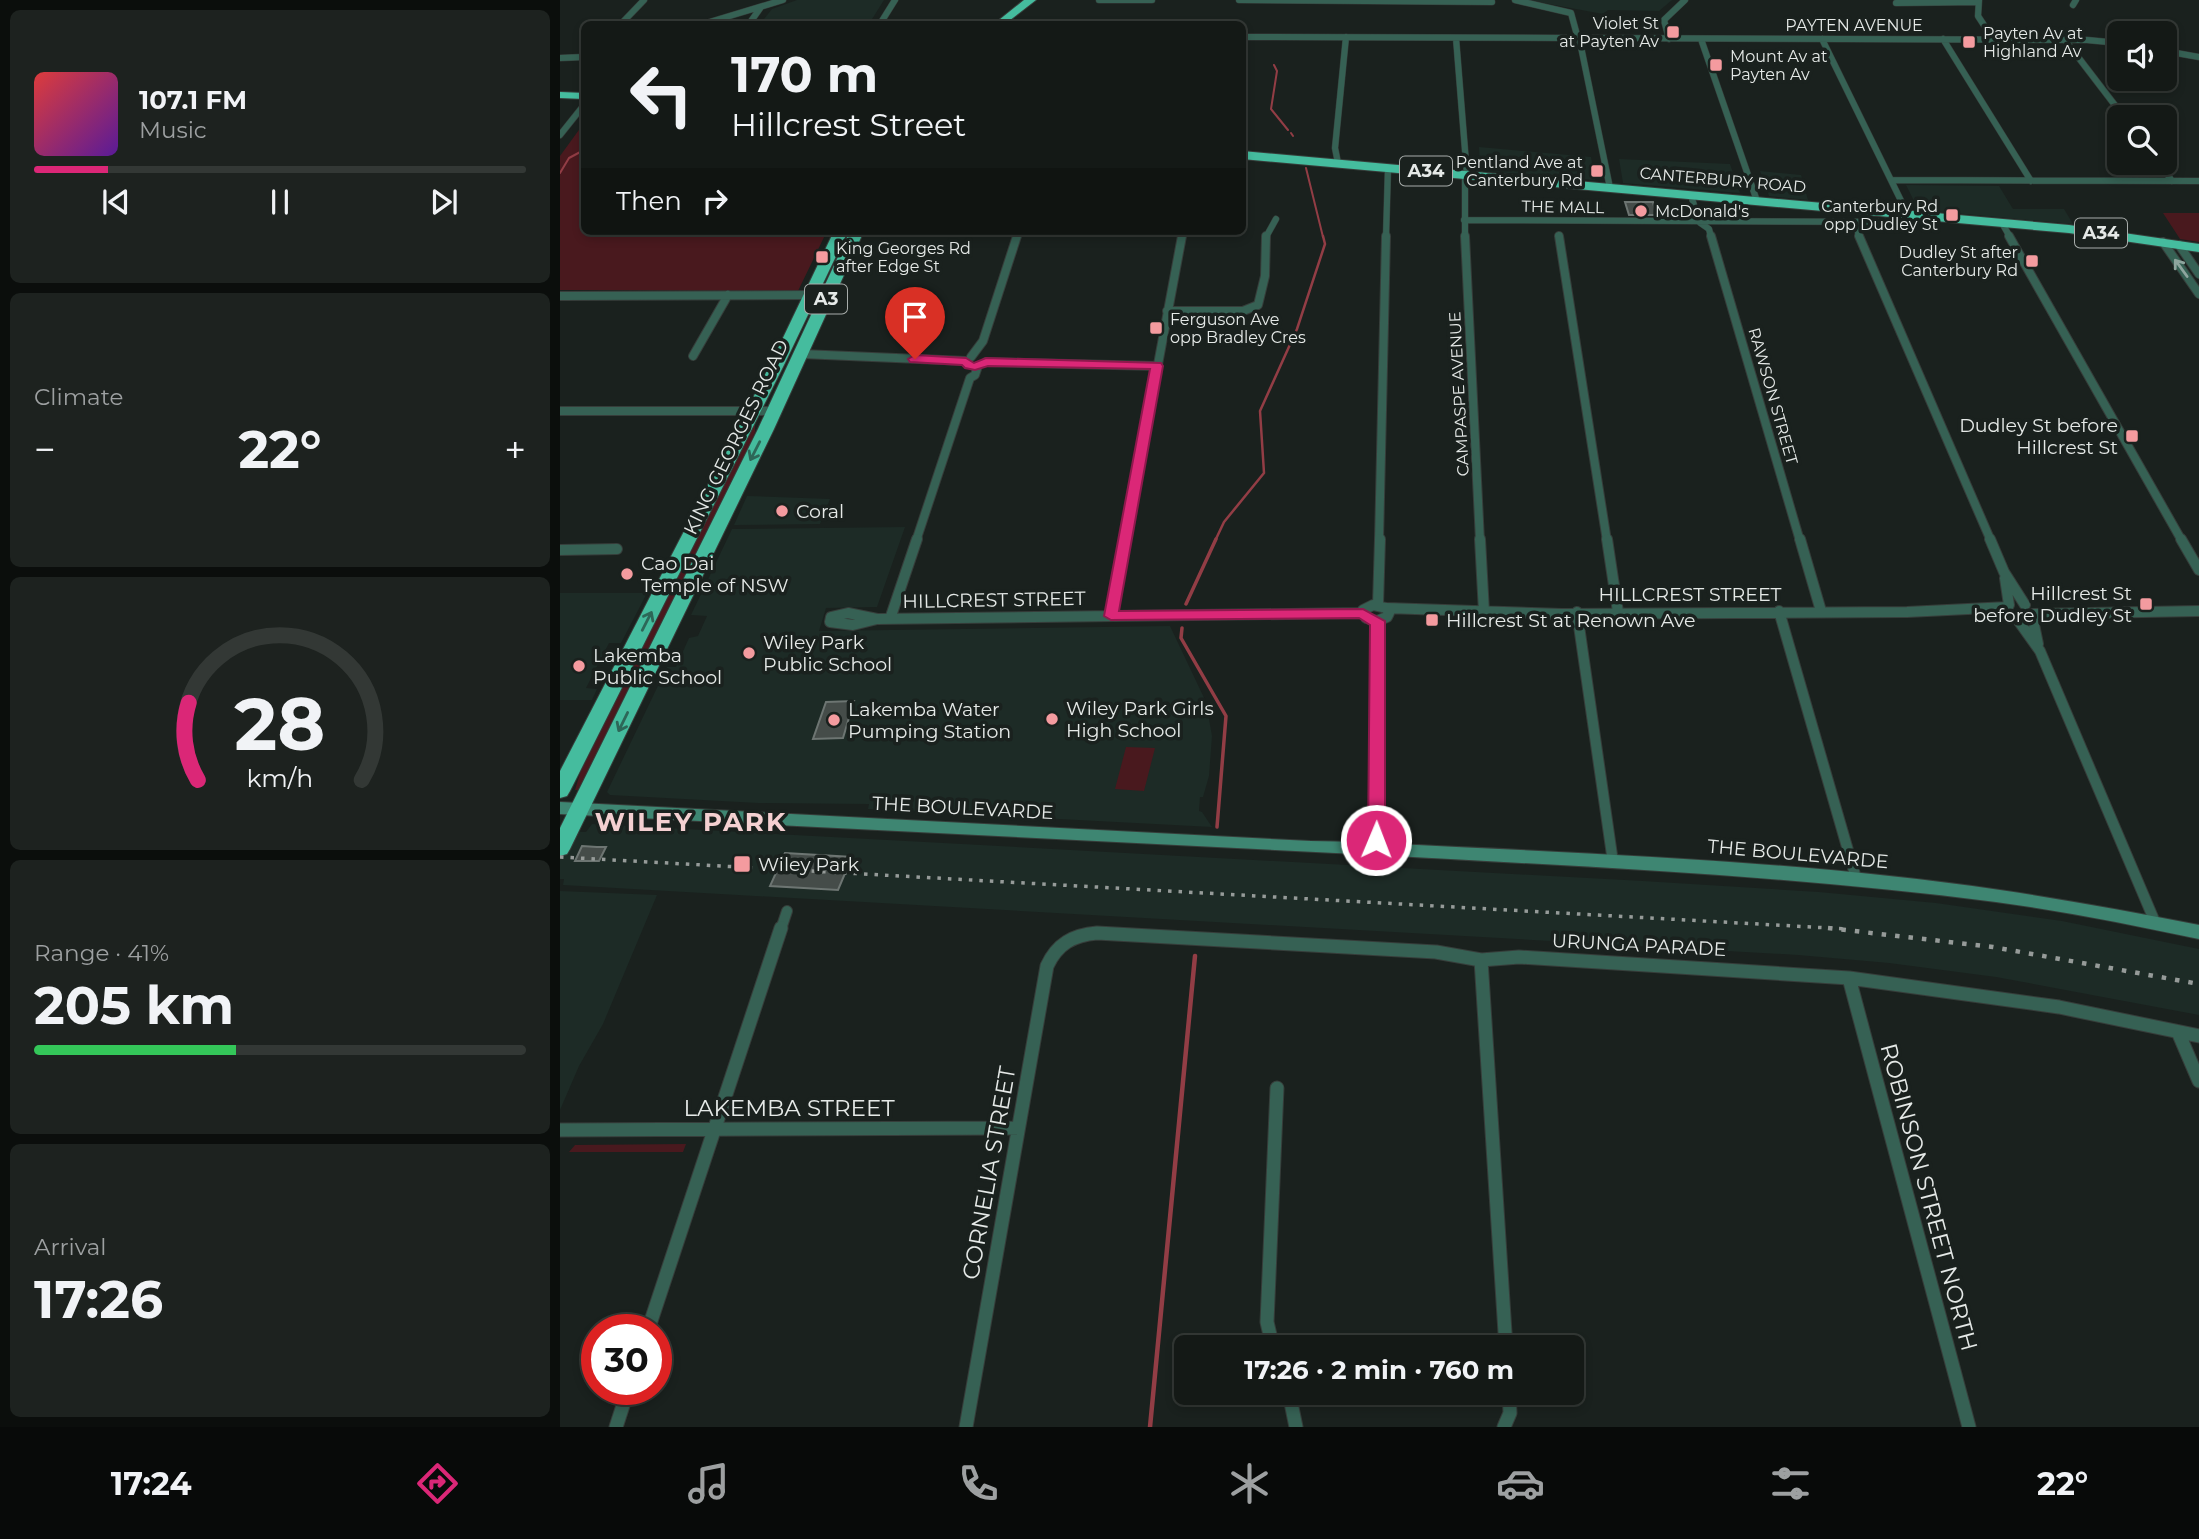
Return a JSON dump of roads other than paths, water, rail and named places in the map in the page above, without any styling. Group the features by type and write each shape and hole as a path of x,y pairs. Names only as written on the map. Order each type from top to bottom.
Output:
{"highway":[{"path":"1003,21 1031,0"},
{"path":"1017,21 1043,0"},
{"path":"560,95 581,96"},
{"name":"CANTERBURY ROAD","path":"1246,155 1757,201 1911,219 2002,223 2091,232 2199,248"},
{"name":"KING GEORGES ROAD","path":"560,791 754,411 839,235"},
{"name":"KING GEORGES ROAD","path":"560,849 571,814 775,411 856,235"}],"street":[{"path":"624,21 644,0"},
{"path":"751,21 768,0"},
{"path":"714,21 783,0"},
{"path":"882,21 895,0"},
{"path":"1099,0 1152,0"},
{"path":"1239,0 1492,2"},
{"path":"1516,0 1571,13 1610,188"},
{"path":"1668,39 1664,20 1685,0"},
{"path":"1896,3 1978,1 1978,16 1993,39"},
{"path":"1246,37 1456,38"},
{"path":"1332,163 1346,37"},
{"name":"PAYTEN AVENUE","path":"1456,38 1993,39 2107,42"},
{"name":"CAMPASPE AVENUE","path":"1456,38 1466,175 1464,220 1485,612"},
{"path":"1701,39 1757,201"},
{"path":"1822,39 1911,219"},
{"path":"1943,39 2031,181"},
{"path":"2065,40 2115,105"},
{"path":"2177,53 2199,57"},
{"path":"560,58 581,57"},
{"path":"560,135 581,109"},
{"path":"1332,163 1335,148"},
{"path":"1376,846 1388,168"},
{"path":"2168,175 2172,181"},
{"path":"1892,180 2199,181"},
{"name":"RAWSON STREET","path":"1691,195 1699,222 1709,229 1821,611"},
{"path":"1167,311 1242,312 1258,305 1264,279 1267,228 1276,219"},
{"name":"THE MALL","path":"1464,220 1854,223 1911,219"},
{"path":"1854,223 2004,572 2030,610 2039,651 2155,922"},
{"path":"2002,223 2199,570"},
{"path":"890,619 1017,235"},
{"path":"1111,616 1182,235"},
{"path":"1559,235 1618,612"},
{"path":"2162,243 2199,294"},
{"path":"2179,245 2199,274"},
{"path":"694,356 728,295"},
{"path":"560,296 811,295"},
{"path":"802,354 976,362 1157,366"},
{"path":"560,411 775,411"},
{"path":"560,550 617,550"},
{"path":"2004,572 2011,611 2039,651"},
{"path":"1366,608 1382,613 1369,620 1363,613 1366,608"},
{"path":"2030,610 2199,611"},
{"name":"HILLCREST STREET","path":"1382,613 2011,611 2024,618 2030,610"},
{"path":"1779,611 1856,878"},
{"path":"1577,612 1613,862"},
{"name":"HILLCREST STREET","path":"877,619 1363,613"},
{"name":"THE BOULEVARDE","path":"571,814 1310,847 1376,846 1856,878 1989,893 2199,932"},
{"path":"653,1314 787,911"},
{"name":"URUNGA PARADE","path":"1073,937 1097,933 1436,952 1481,960 1519,957 1849,978 2059,1007 2199,1036"},
{"name":"CORNELIA STREET","path":"966,1427 1047,966 1054,951 1065,940 1073,937"},
{"path":"1481,960 1505,1335"},
{"name":"ROBINSON STREET NORTH","path":"1849,978 1969,1427"},
{"path":"2178,1032 2199,1081"},
{"path":"1270,1335 1266,1322 1277,1088"},
{"name":"LAKEMBA STREET","path":"560,1130 1018,1128"},
{"path":"616,1427 623,1405"},
{"path":"1291,1405 1296,1427"},
{"path":"1504,1427 1510,1413 1510,1405"}],"waterway":[{"path":"1274,65 1277,71 1271,109 1288,130"},
{"path":"560,173 569,158 581,152"},
{"path":"1306,168 1323,237"},
{"path":"1215,541 1224,522 1264,473 1260,411 1297,329 1325,244 1323,236"},
{"path":"1186,604 1216,539"},
{"path":"1182,628 1181,638 1226,716 1217,827"},
{"path":"1150,1427 1195,956"}],"railway":[{"path":"560,857 1847,929"},
{"path":"1828,928 1993,947 2199,984"}],"place":[{"name":"Violet St at Payten Av","path":"1673,32"},
{"name":"Payten Av at Highland Av","path":"1969,42"},
{"name":"Mount Av at Payten Av","path":"1716,65"},
{"name":"Pentland Ave at Canterbury Rd","path":"1597,171"},
{"name":"McDonald's","path":"1641,211"},
{"name":"Canterbury Rd opp Dudley St","path":"1952,215"},
{"name":"King Georges Rd after Edge St","path":"822,257"},
{"name":"Dudley St after Canterbury Rd","path":"2032,261"},
{"name":"Ferguson Ave opp Bradley Cres","path":"1156,328"},
{"name":"Dudley St before Hillcrest St","path":"2132,436"},
{"name":"Coral","path":"782,511"},
{"name":"Cao Dai Temple of NSW","path":"627,574"},
{"name":"Hillcrest St before Dudley St","path":"2146,604"},
{"name":"Hillcrest St at Renown Ave","path":"1432,620"},
{"name":"Wiley Park Public School","path":"749,653"},
{"name":"Lakemba Public School","path":"579,666"},
{"name":"Wiley Park Girls High School","path":"1052,719"},
{"name":"Lakemba Water Pumping Station","path":"834,720"},
{"name":"Wiley Park","path":"742,864"}],"district":[{"name":"WILEY PARK","path":"691,822"}]}
